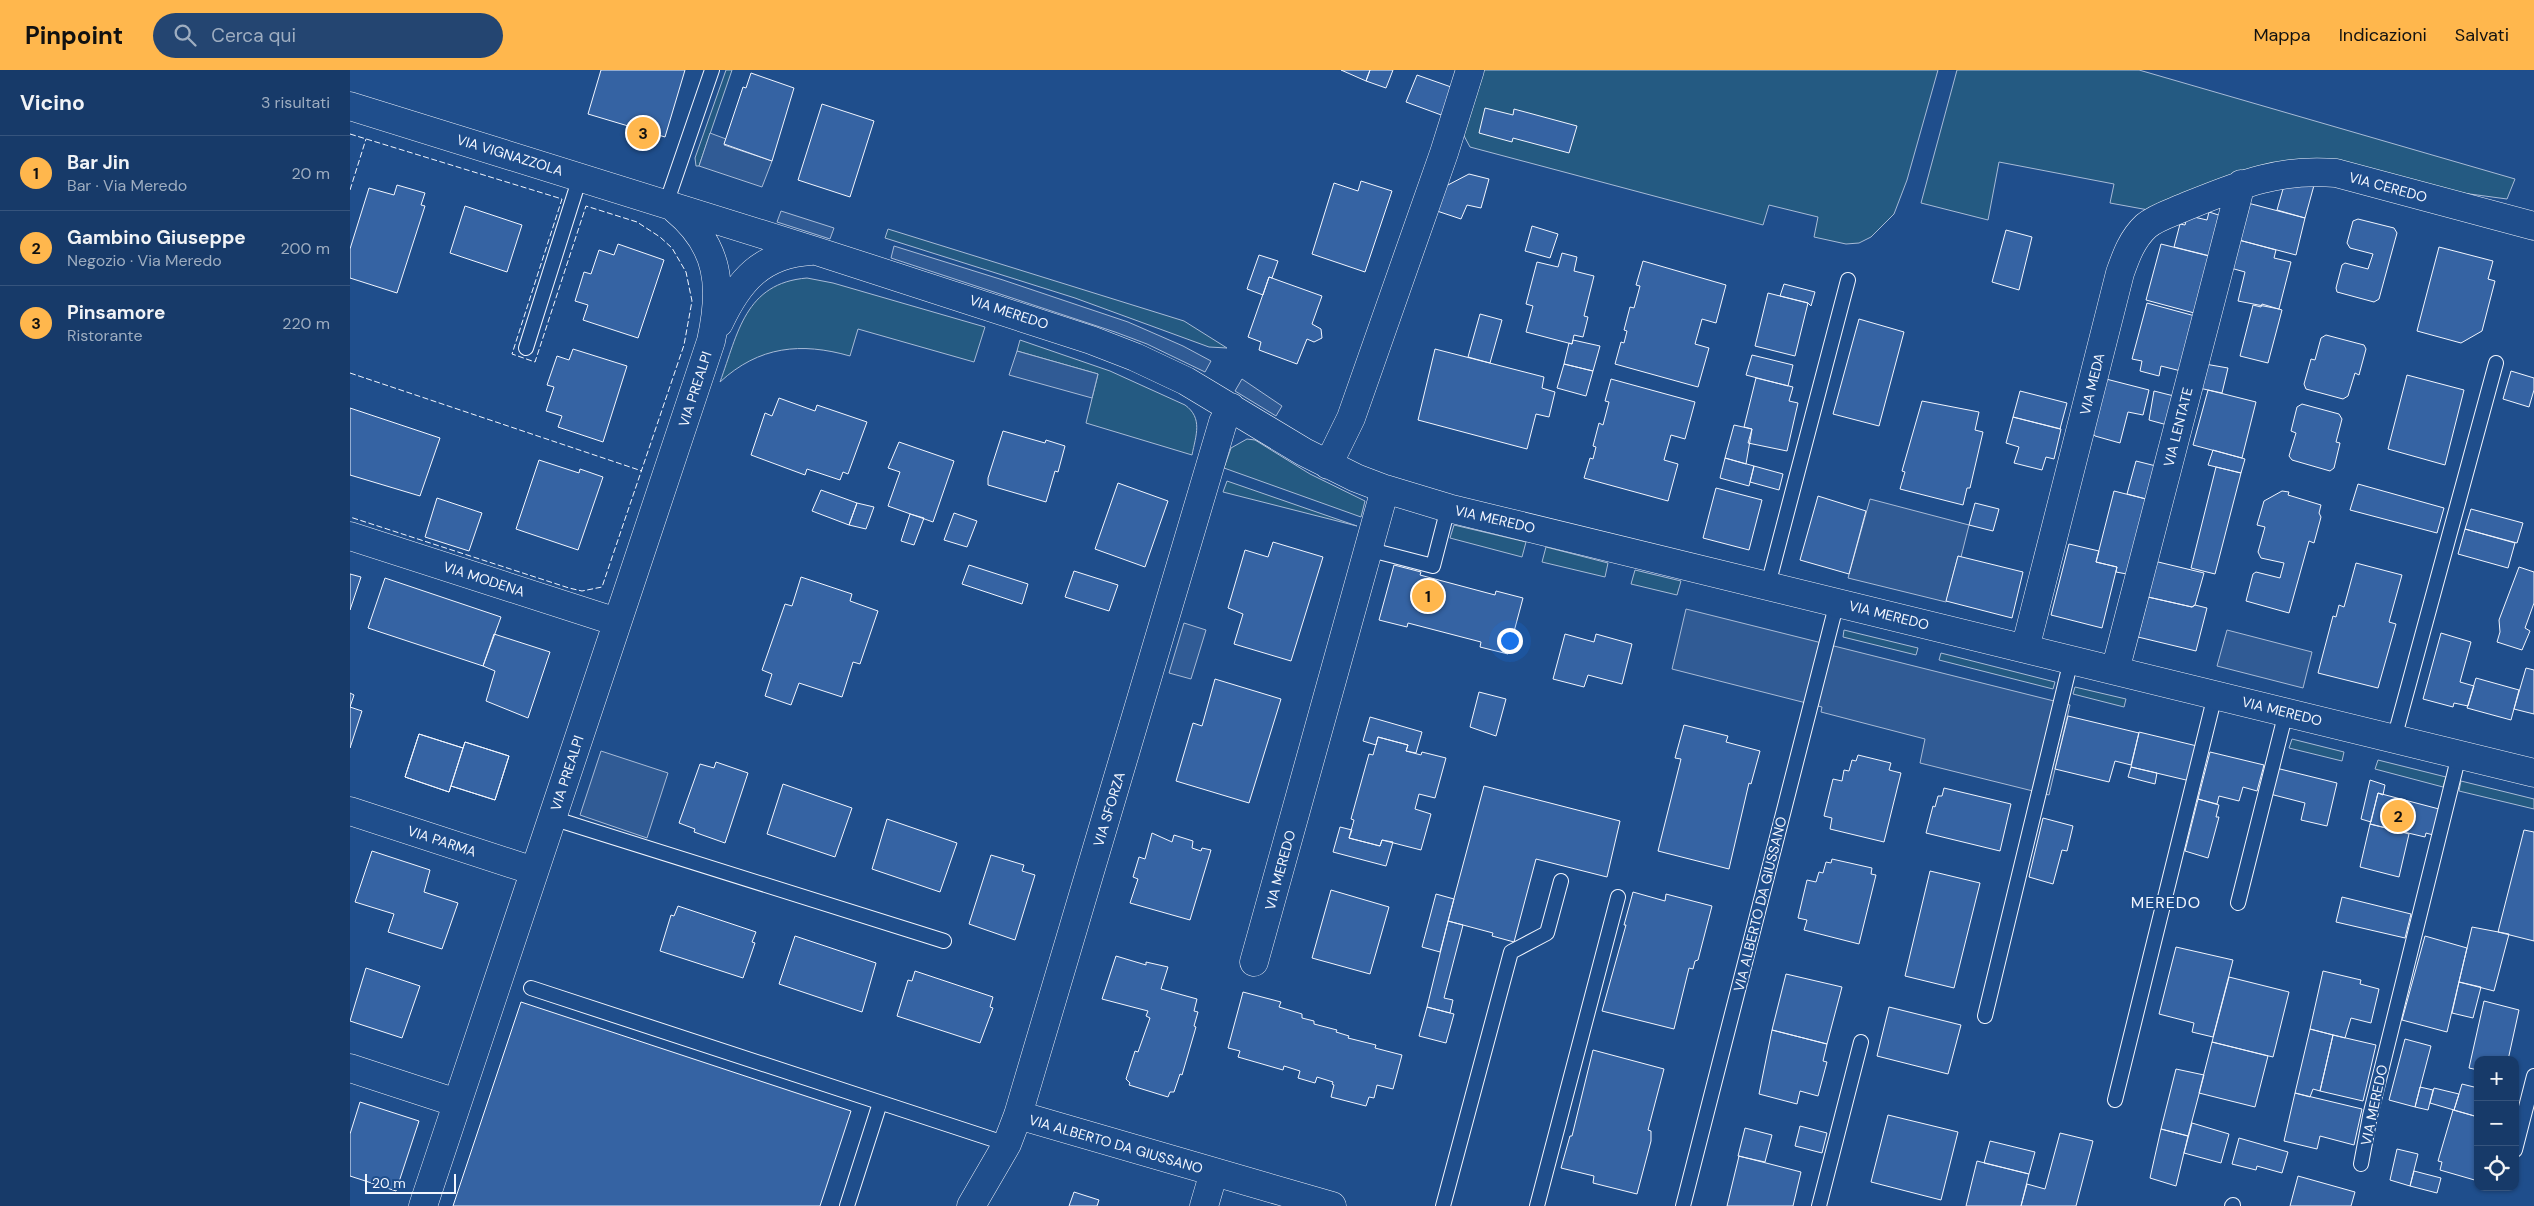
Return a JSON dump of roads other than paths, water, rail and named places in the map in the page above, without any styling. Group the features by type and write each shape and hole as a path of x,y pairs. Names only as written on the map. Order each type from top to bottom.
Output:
{"street":[{"path":"1328,465 1351,418 1444,154 1470,70"},
{"name":"VIA VIGNAZZOLA","path":"350,106 668,204"},
{"name":"VIA CEREDO","path":"2241,184 2286,173 2312,171 2336,173 2534,226"},
{"name":"VIA MEDA","path":"2025,649 2126,254 2147,225 2241,184"},
{"name":"VIA LENTATE","path":"2115,670 2241,184"},
{"name":"VIA MEREDO","path":"668,204 1042,323 1136,357 1186,381 1328,465 1384,489 1448,508 2534,773"},
{"name":"VIA PREALPI","path":"423,1206 711,341 717,314 718,282 712,259 702,237 688,220 668,204"},
{"name":"VIA PREALPI","path":"711,341 739,288 753,274 770,260 781,255 816,251"},
{"name":"VIA SFORZA","path":"971,1206 1007,1144 1018,1115 1223,422 1231,407"},
{"name":"VIA MEREDO","path":"1254,962 1384,489"},
{"name":"VIA MODENA","path":"350,536 617,622"},
{"name":"VIA PARMA","path":"350,812 534,871"},
{"path":"350,1068 457,1103"},
{"name":"VIA ALBERTO DA GIUSSANO","path":"1018,1115 1332,1206"},
{"name":"VIA ALBERTO DA GIUSSANO","path":"1204,1206 1214,1172"}],"lane":[{"path":"668,204 712,70"},
{"path":"526,348 580,177"},
{"path":"1768,585 1848,280"},
{"path":"2394,739 2496,363"},
{"path":"1367,549 1433,566 1448,508"},
{"name":"VIA ALBERTO DA GIUSSANO","path":"1683,1206 1837,602"},
{"path":"1985,1016 2070,660"},
{"path":"2115,1100 2215,695"},
{"path":"2238,903 2286,712"},
{"name":"VIA MEREDO","path":"2361,1164 2372,1107 2459,755"},
{"path":"552,818 944,941"},
{"path":"1443,1206 1511,952 1546,933 1561,881"},
{"path":"1537,1206 1618,896"},
{"path":"531,988 1007,1144"},
{"path":"1819,1206 1861,1042"},
{"path":"2516,1146 2534,1076"},
{"path":"847,1206 880,1103"}],"place":[{"name":"Pinsamore","path":"643,133"},
{"name":"Bar Jin","path":"1428,596"},
{"name":"Gambino Giuseppe","path":"2398,816"}],"district":[{"name":"MEREDO","path":"2166,902"}]}
